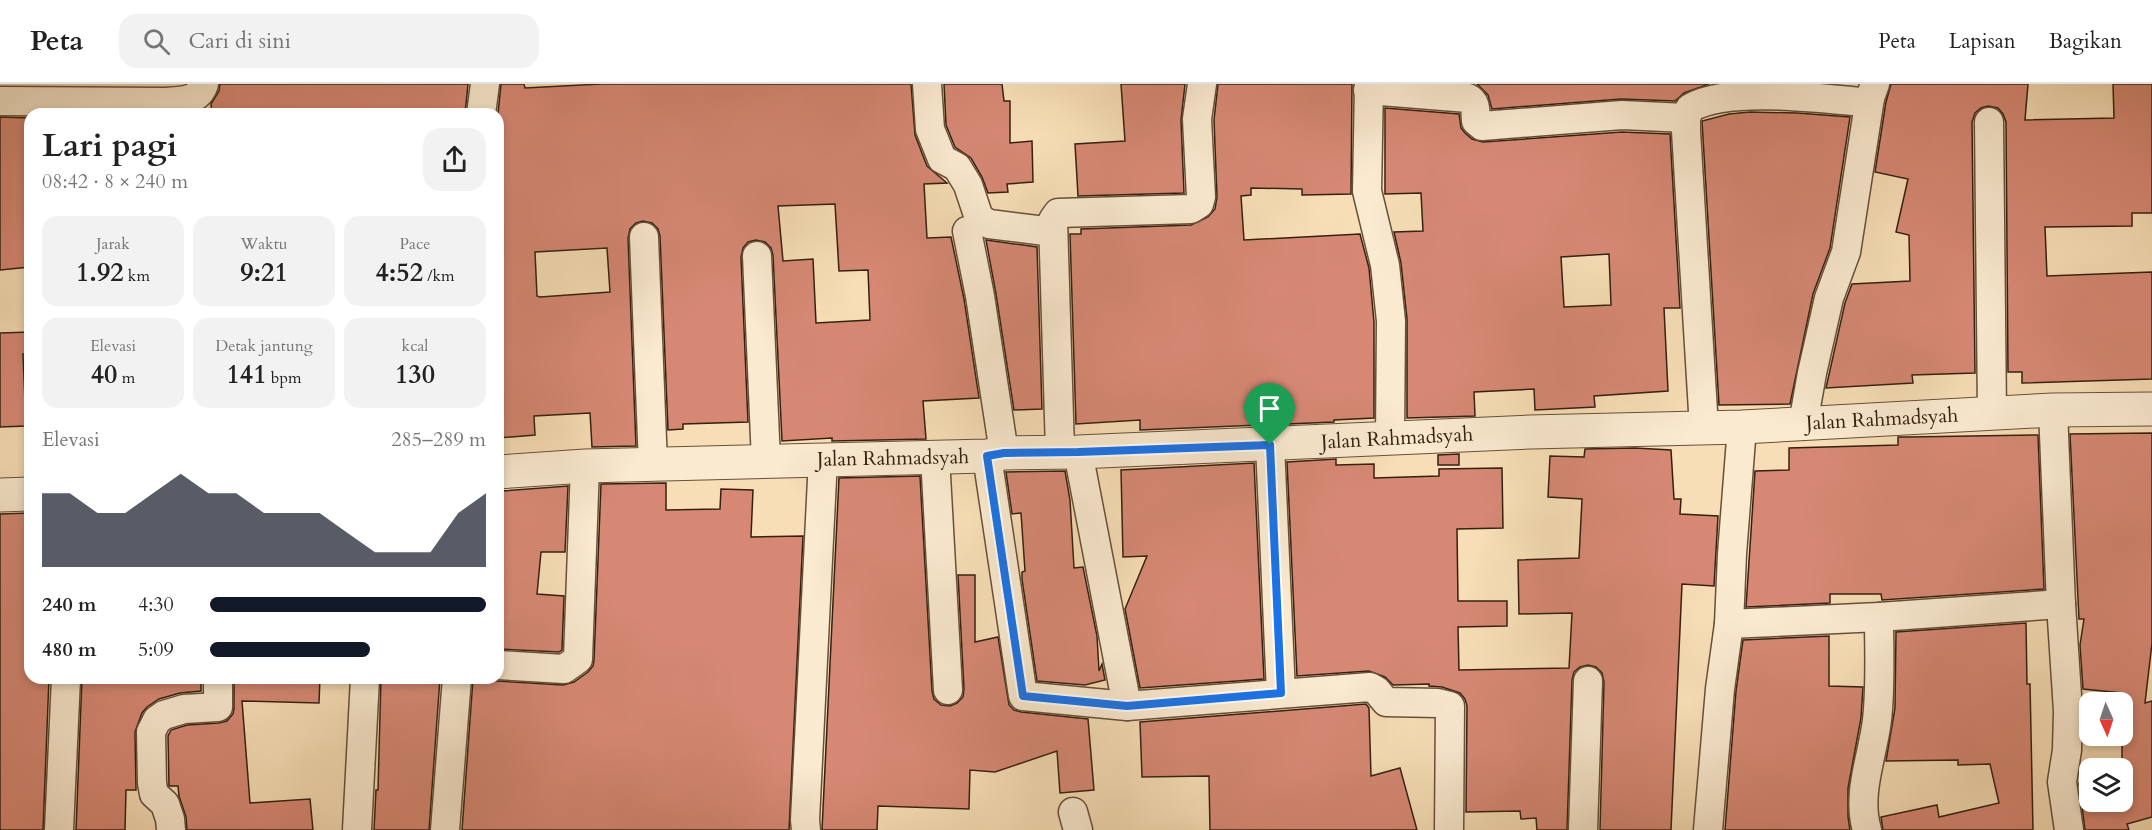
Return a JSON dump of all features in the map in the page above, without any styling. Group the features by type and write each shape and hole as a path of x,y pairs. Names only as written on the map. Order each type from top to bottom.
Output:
{"street":[{"path":"0,101 165,108 189,100 201,92 204,84"},
{"path":"482,108 484,84"},
{"path":"927,84 930,129 942,159 957,167 968,185 979,218 989,224 1053,232"},
{"path":"1127,706 1069,452 1053,220 1058,213 1191,209 1198,204 1201,197 1197,119 1202,84"},
{"path":"1390,438 1391,321 1385,266 1367,191 1369,87 1468,98 1475,104 1476,121 1482,126 1622,115 1686,118"},
{"path":"1704,428 1686,118 1690,108 1701,102 1721,98 1794,96 1862,102 1873,91"},
{"path":"1803,423 1829,298 1846,252 1873,91"},
{"path":"1989,122 1992,413"},
{"path":"967,231 980,296 1023,696 1127,706 1370,687 1377,691 1386,702 1438,703 1450,706 1449,830"},
{"path":"645,237 653,465"},
{"path":"757,256 766,461"},
{"name":"Jalan Rahmadsyah","path":"504,472 585,466 935,457 1270,445 1390,438 1742,427 2053,410 2152,409"},
{"path":"2053,410 2068,711 2067,750 2062,782 2069,830"},
{"path":"1708,830 1720,689 1729,624 1742,427"},
{"path":"1270,445 1281,693"},
{"path":"935,457 948,690"},
{"path":"806,830 823,459"},
{"path":"504,665 564,669 578,659 585,466"},
{"path":"0,495 24,494"},
{"path":"1729,624 1879,617 2061,604"},
{"path":"1867,830 1864,794 1877,722 1880,685 1879,617"},
{"path":"1583,830 1588,681"},
{"path":"59,830 66,684"},
{"path":"171,830 165,804 154,794 151,732 157,720 164,715 184,709 218,707 218,684"},
{"path":"357,830 365,684"},
{"path":"445,830 456,684"}],"building":[{"path":"220,84 468,84 466,108 211,108 211,104 219,91"},
{"path":"501,84 524,84 525,88 601,84 911,84 915,135 927,166 947,183 924,184 927,238 951,237 964,299 979,398 923,401 926,439 832,441 832,438 782,441 773,255 771,248 765,242 756,240 748,242 743,248 741,257 748,422 683,424 683,429 668,430 660,236 658,229 652,223 643,221 636,223 630,229 628,238 636,446 592,447 590,413 534,416 535,435 504,438 504,108 499,108","holes":["835,204 839,271 868,270 870,320 816,323 813,259 783,261 778,206","607,248 610,292 537,296 535,252"]},
{"path":"944,84 1002,84 1004,101 1010,101 1010,143 1032,141 1033,182 1007,184 1008,192 988,193 971,158 955,147 946,125"},
{"path":"1121,84 1185,84 1181,120 1184,193 1078,196 1075,144 1125,141"},
{"path":"1218,84 1352,84 1351,194 1302,195 1302,189 1251,188 1251,195 1241,196 1244,240 1360,234 1369,268 1374,322 1374,418 1334,420 1334,422 1140,430 1140,420 1076,424 1070,234 1081,234 1081,229 1191,225 1208,217 1215,209 1217,197 1214,120"},
{"path":"1477,84 1709,84 1684,93 1675,101 1621,99 1492,109 1488,95"},
{"path":"1891,84 2028,84 2025,120 2114,118 2113,84 2152,84 2152,213 2132,213 2132,226 2045,227 2047,276 2152,272 2152,379 2022,383 2022,372 2008,372 2006,122 1998,108 1988,106 1975,113 1972,122 1975,373 1912,375 1913,383 1826,388 1845,303 1852,284 1910,281 1909,235 1896,232 1908,179 1875,172"},
{"path":"1385,108 1459,114 1461,128 1465,133 1472,139 1483,142 1622,132 1670,134 1680,308 1664,308 1668,391 1594,396 1595,407 1535,410 1534,389 1474,392 1475,416 1407,418 1407,319 1401,263 1394,232 1423,231 1421,193 1385,194","holes":["1609,254 1611,305 1564,307 1561,257"]},
{"path":"1750,112 1850,117 1830,248 1813,294 1790,404 1719,405 1702,121 1729,114"},
{"path":"0,117 24,118 24,268 0,270"},
{"path":"986,240 1037,247 1042,409 1014,410"},
{"path":"24,332 24,426 0,427 0,333"},
{"path":"2152,433 2152,643 2145,703 2152,701 2152,817 2127,824 2129,830 2085,830 2083,812 2133,812 2133,758 2122,758 2122,746 2133,746 2133,692 2083,689 2080,645 2084,619 2079,619 2070,434"},
{"path":"2038,435 2044,589 1882,600 1881,594 1830,594 1830,603 1746,607 1755,471 1789,470 1789,448 1898,445 1898,437"},
{"path":"1585,449 1671,450 1674,499 1681,499 1680,514 1718,516 1714,586 1682,584 1671,830 1600,830 1604,682 1602,673 1596,667 1588,665 1580,667 1574,672 1572,680 1567,830 1537,830 1536,818 1521,819 1520,811 1466,812 1467,706 1460,693 1442,687 1429,686 1429,684 1393,685 1385,677 1369,671 1297,676 1287,462 1336,459 1336,465 1374,464 1374,478 1439,476 1439,469 1502,468 1503,528 1457,529 1458,601 1507,601 1507,626 1458,627 1459,670 1569,668 1572,613 1519,614 1518,560 1579,558 1582,499 1548,497 1550,456 1584,457"},
{"path":"1459,454 1459,465 1438,465 1438,455"},
{"path":"1254,463 1264,679 1140,688 1125,609 1147,556 1123,557 1121,470"},
{"path":"1065,471 1070,500 1074,568 1083,567 1097,636 1099,671 1102,664 1105,680 1085,685 1037,681 1022,579 1022,572 1025,571 1021,513 1012,514 1006,472"},
{"path":"920,476 934,699 941,705 950,706 963,697 958,575 975,575 975,642 998,637 1009,705 1021,712 1088,719 1094,790 1060,793 1057,751 995,772 970,770 969,809 878,806 877,830 822,830 839,478"},
{"path":"666,483 666,510 720,509 721,489 753,490 751,537 803,536 789,830 462,830 473,684 504,684 504,681 563,685 574,682 593,666 601,484"},
{"path":"568,486 565,552 541,552 537,594 564,596 562,650 559,652 504,649 504,491"},
{"path":"24,513 24,684 49,684 43,830 0,830 0,514"},
{"path":"2026,623 2027,684 2030,684 2033,830 1883,830 1881,817 1937,805 1939,817 1999,803 1990,764 1958,765 1958,760 1886,761 1895,708 1896,632"},
{"path":"1829,636 1829,686 1863,687 1861,718 1848,788 1850,830 1725,830 1736,691 1743,640"},
{"path":"82,684 201,684 201,691 180,693 159,699 142,713 135,732 136,790 126,790 125,830 76,830"},
{"path":"234,684 320,684 319,703 242,701 250,803 310,799 313,830 187,830 178,786 169,786 168,736 171,730 187,725 227,721 233,714"},
{"path":"381,684 440,684 429,830 374,830 376,790 378,790"},
{"path":"1366,704 1369,708 1371,776 1400,768 1417,830 1210,830 1209,776 1142,777 1140,722"}],"route":[{"path":"1270,445 1281,693 1127,706 1023,696 987,456 1004,453 1270,445"}]}
